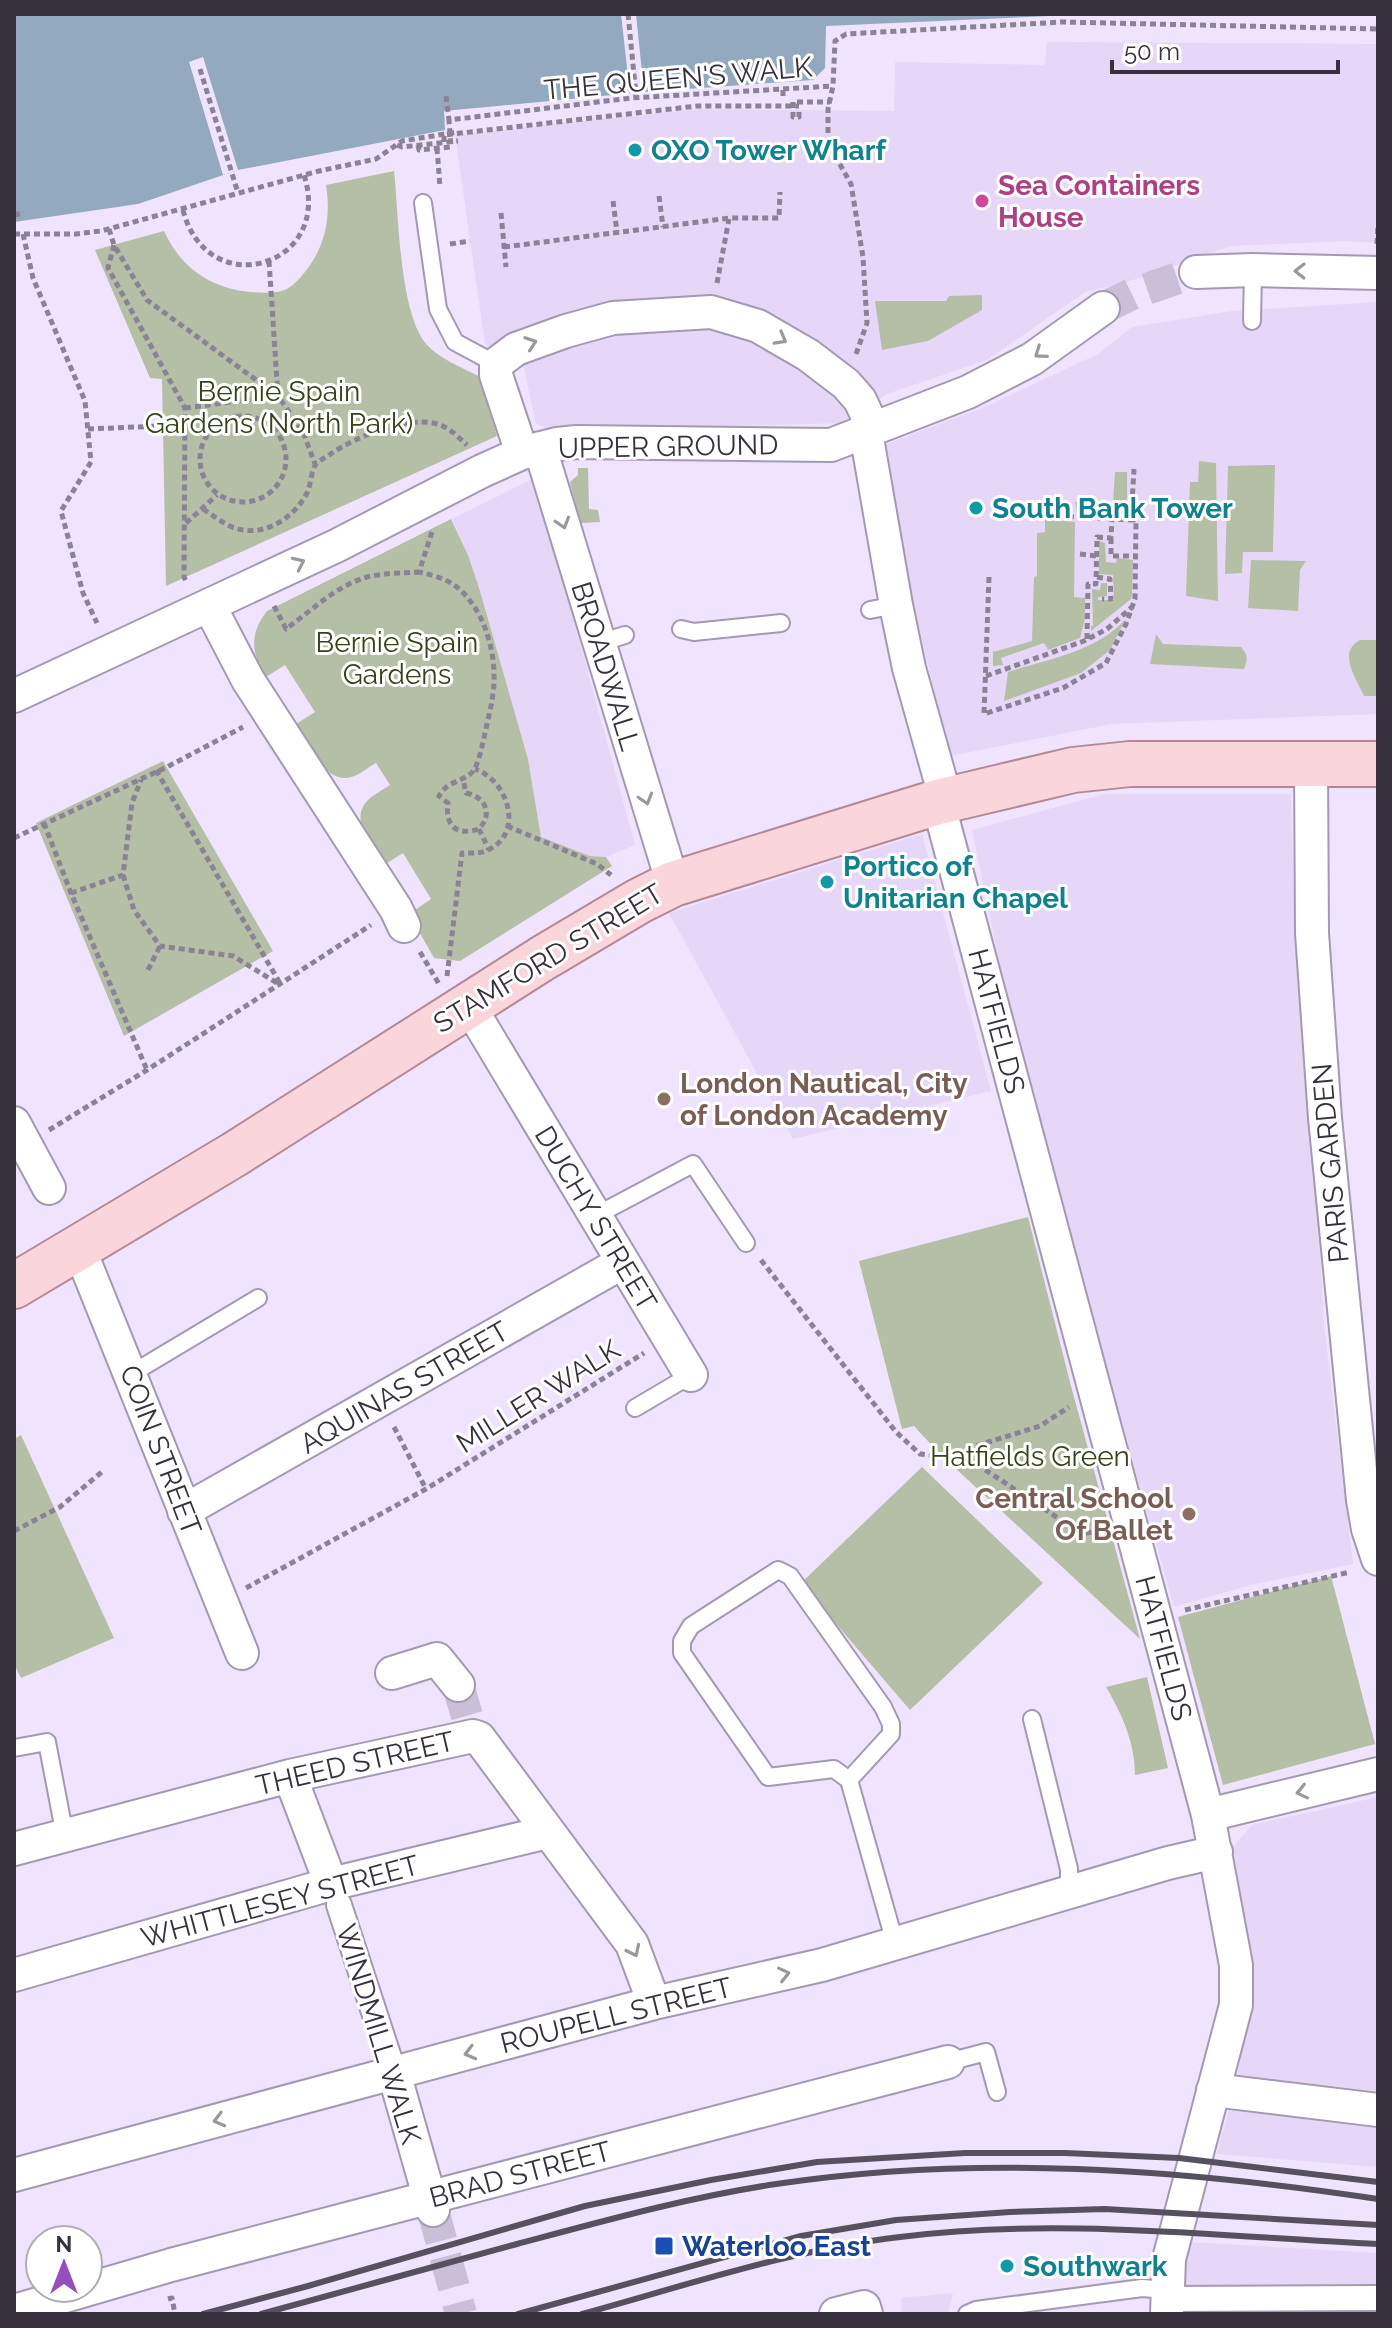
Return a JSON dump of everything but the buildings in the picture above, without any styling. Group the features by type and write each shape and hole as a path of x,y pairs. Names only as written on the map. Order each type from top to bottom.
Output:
{"main road":[{"name":"STAMFORD STREET","path":"14,1286 235,1154 452,990 593,928 673,884 942,801 1092,767 1130,764 1378,764"}],"street":[{"path":"1196,272 1378,273"},
{"name":"UPPER GROUND","path":"14,696 200,598 261,581 482,471 531,451 577,442 831,445 968,392 1032,359 1103,308"},
{"path":"496,364 516,349 613,318 711,312 758,326 808,355 846,384"},
{"name":"BROADWALL","path":"496,364 496,375 612,639 673,884"},
{"name":"HATFIELDS","path":"846,384 860,400 867,415 883,608 909,668 1208,1815 1236,1965 1236,2005 1169,2259 1167,2301"},
{"path":"200,598 248,680 400,918"},
{"name":"PARIS GARDEN","path":"1311,763 1312,933 1325,1118 1363,1500 1372,1544 1368,1565"},
{"name":"DUCHY STREET","path":"452,990 684,1362"},
{"path":"19,1134 49,1188"},
{"name":"COIN STREET","path":"79,1248 242,1653"},
{"name":"AQUINAS STREET","path":"184,1511 623,1262"},
{"path":"392,1673 437,1659 458,1685"},
{"name":"THEED STREET","path":"14,1849 471,1730 632,1944 654,2003"},
{"path":"1208,1815 1378,1774"},
{"name":"WINDMILL WALK","path":"290,1776 335,1894 394,2073 431,2204"},
{"name":"WHITTLESEY STREET","path":"14,1975 335,1894 548,1832"},
{"name":"ROUPELL STREET","path":"14,2175 654,2003 822,1965 1189,1857 1216,1852"},
{"name":"BRAD STREET","path":"14,2311 171,2265 431,2204 811,2106 948,2062"},
{"path":"1213,2090 1378,2110"},
{"path":"1167,2301 1378,2298"}],"lane":[{"path":"423,203 438,309 455,342 496,364"},
{"path":"1252,321 1253,270"},
{"path":"681,629 694,632 781,623"},
{"path":"595,1216 693,1164 746,1243"},
{"path":"131,1374 258,1298"},
{"path":"635,1408 684,1362"},
{"path":"849,1780 889,1739 891,1724 883,1707 790,1576 778,1570 691,1626 682,1641 682,1653 768,1777 834,1769 849,1780 895,1943"},
{"path":"1032,1719 1074,1892"},
{"path":"14,1748 47,1742 65,1836"},
{"name":"BRAD STREET","path":"948,2062 986,2052 997,2092"},
{"path":"967,2314 976,2310 1142,2288 1167,2301"}],"path":[{"path":"628,14 636,99"},
{"name":"THE QUEEN'S WALK","path":"449,120 493,118 648,97 833,86 835,41 846,34 1062,22 1378,29"},
{"path":"200,69 238,193"},
{"path":"833,86 828,143 851,184 863,257 867,323 846,384"},
{"path":"783,88 783,96"},
{"path":"418,145 419,150 451,147 454,132 446,96"},
{"path":"444,142 444,135 697,106 799,106 797,114 795,102 830,102"},
{"path":"14,234 76,234 109,229 304,175 376,159 402,141 454,132"},
{"path":"396,145 458,141"},
{"path":"437,148 440,192"},
{"path":"183,210 195,240 213,256 237,265 269,261 293,245 308,219 309,189 304,175"},
{"path":"504,247 730,218 779,218 780,192"},
{"path":"659,196 663,227"},
{"path":"613,201 617,232"},
{"path":"14,215 24,213"},
{"path":"501,213 506,267"},
{"path":"711,312 730,218"},
{"path":"109,229 114,245 147,300 278,396 303,432 315,464 312,479 297,508 285,520 269,527 253,531 231,527 203,509"},
{"path":"23,234 33,278 85,401 91,462 61,511 83,593 100,630"},
{"path":"114,245 108,268 185,408 184,577 200,598"},
{"path":"269,261 278,396"},
{"path":"185,408 278,396"},
{"path":"237,415 258,418 275,430 285,448 287,465 281,482 269,495 252,502 234,502 217,495 204,479 199,459 204,439 218,423 237,415"},
{"path":"315,464 348,443 417,422 437,424 452,431 473,452"},
{"path":"88,429 185,425"},
{"path":"1131,520 1134,469"},
{"path":"186,523 217,495"},
{"path":"989,577 984,714 1063,688 1106,663 1135,599 1136,520 1058,516"},
{"path":"1112,519 1111,556 1136,556"},
{"path":"419,572 433,529"},
{"path":"1087,640 1088,584 1096,584 1097,537 1111,538"},
{"path":"1080,554 1096,556"},
{"path":"261,581 286,629 338,590 365,578 389,573 419,572 435,576 453,585 465,596 485,630 492,655 494,680 475,769 463,779 448,785 439,796 448,803 448,818 455,828 467,832 479,829 486,818 485,804 476,795 466,793 463,779"},
{"path":"1096,577 1110,579 1111,599 1102,599"},
{"path":"986,676 1087,640 1107,629 1132,607"},
{"path":"14,838 224,737"},
{"path":"452,990 462,853 478,853 497,844 507,826 509,809 505,796 491,777 475,769"},
{"path":"156,770 281,985"},
{"path":"141,779 132,803 123,875 134,910 160,946 233,956 281,985"},
{"path":"44,823 147,1070"},
{"path":"507,826 597,864 615,879"},
{"path":"479,829 489,850"},
{"path":"71,893 123,875"},
{"path":"19,1134 147,1070 281,985 400,918 452,990"},
{"path":"148,970 160,946"},
{"path":"746,1243 896,1432 920,1454 969,1459 1082,1534 1116,1527"},
{"name":"MILLER WALK","path":"221,1602 426,1489 649,1350 684,1362"},
{"path":"962,1457 966,1449 1040,1426 1080,1399"},
{"path":"381,1401 426,1489"},
{"path":"14,1531 60,1507 103,1471"},
{"path":"1155,1618 1368,1565"},
{"path":"172,2298 175,2314"}],"shaded area":[{"path":"1047,42 1378,44 1378,243 1347,241 1231,246 1130,281 1085,292 987,360 887,394 847,423 547,428 536,424 523,364 485,344 455,135 698,109 894,111 895,62 1045,65"},
{"path":"1378,302 1378,714 1111,724 950,756 882,473 881,446 982,408 1098,354 1132,327 1232,311"},
{"path":"535,478 635,845 606,857 590,856 541,837 528,759 480,591 452,519"},
{"path":"1104,794 1291,794 1294,907 1309,1030 1324,1325 1353,1564 1255,1584 1174,1607 1022,1073 972,830"},
{"path":"922,834 991,1091 793,1139 669,913"},
{"path":"1378,1797 1378,2167 1217,2154 1236,2083 1253,1989 1233,1847 1252,1825"},
{"path":"1189,2242 1378,2253 1378,2303 1189,2301 1180,2258"},
{"path":"953,2293 948,2314 902,2314 901,2298"}],"green space":[{"name":"Bernie Spain Gardens (North Park)","path":"394,171 406,288 418,330 438,355 480,377 497,436 166,586 162,379 150,378 95,250 164,231 188,266 210,281 250,292 283,291 305,272 318,252 327,220 326,185"},
{"path":"982,295 982,310 928,341 882,350 875,301 946,301 949,296"},
{"path":"1199,461 1216,463 1218,601 1186,596 1190,482 1198,482"},
{"path":"1275,465 1273,552 1243,552 1242,573 1225,574 1228,466"},
{"path":"578,468 588,468 589,509 598,510 600,522 580,523 570,482 578,475"},
{"path":"1115,472 1127,472 1127,516 1077,513 1075,502 1113,503"},
{"name":"Bernie Spain Gardens","path":"451,519 480,591 528,759 541,837 590,856 606,857 612,866 460,961 434,958 409,914 431,899 403,853 384,865 364,833 362,808 370,798 390,785 376,763 347,778 330,773 310,749 296,724 315,712 285,665 266,677 257,660 254,644 257,628 267,611"},
{"path":"1045,519 1075,522 1074,597 1085,598 1085,619 1080,638 1048,650 1044,643 1001,658 1003,665 993,666 993,652 1032,641 1037,533 1045,532"},
{"path":"1099,541 1105,543 1106,562 1116,563 1117,558 1133,560 1132,595 1091,631 1092,589 1100,590 1101,583 1107,583 1107,596 1098,597 1098,600 1114,600 1113,575 1099,574"},
{"path":"1251,560 1306,561 1300,570 1298,611 1248,608"},
{"path":"1125,620 1110,650 1081,673 1004,701 1008,672 1085,647 1100,640"},
{"path":"1156,634 1163,644 1241,647 1247,657 1244,669 1150,664"},
{"path":"1360,640 1378,640 1378,696 1364,696 1350,666 1350,651"},
{"path":"163,761 273,951 124,1036 36,823"},
{"name":"Hatfields Green","path":"1028,1217 1140,1639 941,1455 914,1426 902,1429 859,1261"},
{"path":"21,1435 114,1638 21,1678 14,1664 14,1439"},
{"path":"922,1467 1043,1583 910,1710 801,1583"},
{"path":"1331,1576 1375,1744 1223,1785 1178,1617"},
{"path":"1147,1677 1168,1768 1135,1775 1133,1752 1126,1729 1106,1687"},
{"path":"1189,2301 1318,2302 1320,2314 1189,2314"}],"water":[{"path":"14,14 1097,14 826,26 825,68 813,80 444,111 445,130 238,170 138,204 14,222"}],"pier":[{"path":"621,14 636,14 644,92 630,94"},
{"path":"203,57 238,170 223,175 189,62"}],"tunnel":[{"path":"1103,308 1132,294 1196,272"},
{"path":"458,1685 469,1723"},
{"path":"433,2210 461,2314"}],"railway":[{"path":"203,2314 585,2206 817,2162 965,2153 1065,2153 1179,2158 1378,2182"},
{"path":"261,2314 646,2210 743,2189 851,2175 926,2169 1077,2169 1228,2180 1378,2199"},
{"path":"518,2314 801,2236 896,2220 1105,2209 1378,2225"},
{"path":"582,2314 819,2250 960,2231 1139,2230 1378,2244"}],"place":[{"name":"OXO Tower Wharf","path":"635,150"},
{"name":"Sea Containers House","path":"982,201"},
{"name":"South Bank Tower","path":"976,508"},
{"name":"Portico of Unitarian Chapel","path":"827,882"},
{"name":"London Nautical, City of London Academy","path":"664,1099"},
{"name":"Central School Of Ballet","path":"1189,1514"},
{"name":"Waterloo East","path":"664,2246"},
{"name":"Southwark","path":"1007,2266"}]}
